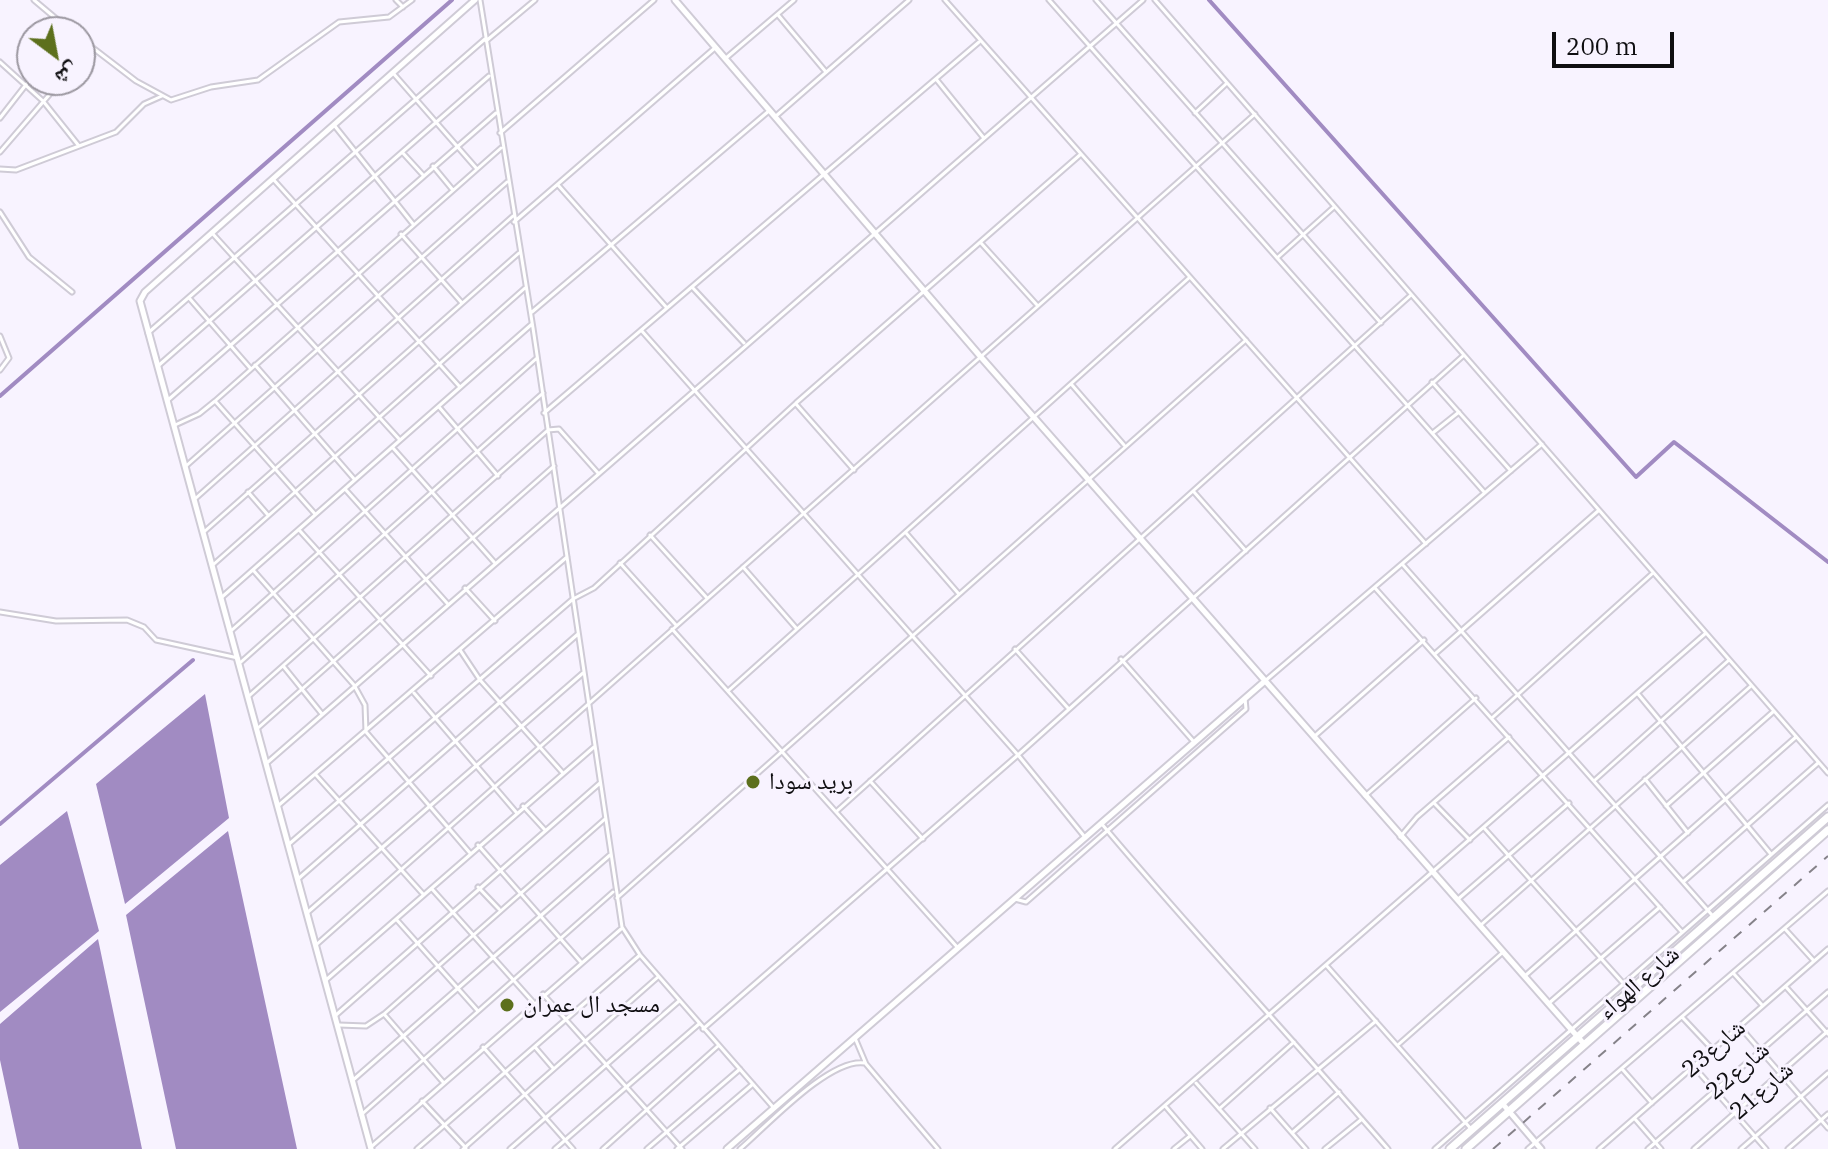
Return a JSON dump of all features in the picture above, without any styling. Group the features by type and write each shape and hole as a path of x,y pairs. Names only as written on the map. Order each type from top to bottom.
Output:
{"highway":[{"name":"شارع الهواء","path":"1450,1149 1828,817"},
{"name":"شارع الهواء","path":"1466,1149 1828,830"}],"street":[{"path":"34,0 52,16"},
{"path":"396,0 403,7"},
{"path":"96,51 171,100 211,87 258,80 339,22 389,17 412,0"},
{"path":"478,0 533,323 622,927 640,955 773,1107"},
{"path":"478,0 140,297 371,1148 533,1002 622,927"},
{"path":"148,333 416,99 535,0"},
{"path":"500,133 654,0"},
{"path":"726,58 794,0"},
{"path":"775,116 909,0"},
{"path":"945,0 1426,544"},
{"path":"1049,0 1485,493"},
{"path":"1096,0 1381,323"},
{"path":"267,763 744,344 1143,0"},
{"path":"1155,0 1828,773"},
{"path":"677,1 980,356 1584,1044"},
{"path":"778,15 826,72"},
{"path":"544,413 981,41"},
{"path":"514,222 716,47"},
{"path":"0,62 16,76"},
{"path":"393,73 477,169"},
{"path":"158,366 211,323 490,76"},
{"path":"936,79 983,137"},
{"path":"1195,113 1227,83"},
{"path":"0,118 17,96"},
{"path":"38,96 79,147"},
{"path":"0,152 48,96"},
{"path":"0,169 16,170 116,132 144,104 162,96"},
{"path":"531,313 615,245 770,110"},
{"path":"168,400 497,112"},
{"path":"316,945 1255,114"},
{"path":"334,125 377,175 413,224"},
{"path":"175,425 199,414 215,401 502,147"},
{"path":"402,152 423,175"},
{"path":"288,845 573,599 594,588 796,403 1081,154"},
{"path":"433,166 452,189"},
{"path":"273,179 460,387"},
{"path":"186,466 507,181"},
{"path":"558,185 615,245 667,308"},
{"path":"1277,258 1334,207"},
{"path":"0,212 29,257 72,292"},
{"path":"196,498 513,216"},
{"path":"212,232 400,440"},
{"path":"401,234 462,303"},
{"path":"981,243 1037,305"},
{"path":"205,531 520,252"},
{"path":"728,691 1190,277"},
{"path":"214,564 526,287"},
{"path":"692,287 744,344"},
{"path":"837,811 1411,295"},
{"path":"190,299 251,369"},
{"path":"222,597 533,323"},
{"path":"641,330 1018,755 1085,837"},
{"path":"0,336 9,358 0,370"},
{"path":"616,899 1124,445 1246,340"},
{"path":"703,1029 1018,755 1121,659 1464,355"},
{"path":"232,630 538,357"},
{"path":"255,365 355,480"},
{"path":"1432,382 1511,471"},
{"path":"1072,385 1124,445"},
{"path":"240,660 543,393"},
{"path":"215,401 315,514"},
{"path":"796,403 854,470"},
{"path":"439,407 498,476"},
{"path":"1433,433 1459,412"},
{"path":"249,696 548,430 559,429 598,473"},
{"path":"727,1149 1542,444"},
{"path":"392,447 494,562"},
{"path":"258,728 554,466"},
{"path":"345,489 447,603"},
{"path":"248,492 268,515"},
{"path":"1194,492 1246,551"},
{"path":"1436,653 1598,511"},
{"path":"298,529 431,676"},
{"path":"906,533 958,593"},
{"path":"650,535 707,598"},
{"path":"278,807 567,557"},
{"path":"620,563 728,691 958,948"},
{"path":"1403,565 1714,918"},
{"path":"743,567 797,629"},
{"path":"253,570 354,685 365,705 366,732 470,853"},
{"path":"1493,717 1653,573"},
{"path":"464,588 495,621"},
{"path":"1375,588 1682,932"},
{"path":"0,612 56,621 127,620 144,627 156,640 240,660"},
{"path":"1115,1149 1706,633"},
{"path":"298,880 578,634"},
{"path":"1314,737 1424,640"},
{"path":"1015,649 1068,708"},
{"path":"460,650 480,680 562,772"},
{"path":"1121,659 1194,742"},
{"path":"1594,781 1729,660"},
{"path":"283,667 322,714"},
{"path":"307,913 583,673"},
{"path":"1479,926 1751,686"},
{"path":"413,692 516,812"},
{"path":"1638,694 1770,853"},
{"path":"1014,899 1026,902 1239,716 1247,707 1245,698"},
{"path":"1365,796 1476,698"},
{"path":"1666,806 1774,711"},
{"path":"1400,837 1510,736"},
{"path":"1524,977 1796,737"},
{"path":"326,980 523,805 594,747"},
{"path":"1683,882 1818,763"},
{"path":"316,774 423,894"},
{"path":"1645,778 1688,833"},
{"path":"870,781 923,839"},
{"path":"335,1016 499,868 600,783"},
{"path":"1434,803 1470,840"},
{"path":"1457,901 1569,803"},
{"path":"523,805 545,830"},
{"path":"1435,1149 1828,805"},
{"path":"337,1025 366,1026 384,1014 519,891 605,819"},
{"path":"1101,823 1176,908 1191,930 1295,1041 1385,1148"},
{"path":"1484,828 1623,983"},
{"path":"478,845 581,962"},
{"path":"352,1081 610,855"},
{"path":"478,887 499,909"},
{"path":"431,888 533,1002"},
{"path":"361,1115 615,891"},
{"path":"1528,1149 1828,891"},
{"path":"1548,1004 1660,907"},
{"path":"396,919 478,1011"},
{"path":"1785,929 1814,961"},
{"name":"شارع23","path":"1599,1149 1828,949"},
{"path":"1399,1044 1502,953"},
{"path":"417,1149 640,955"},
{"path":"1326,965 1472,1130"},
{"path":"1734,974 1763,1006"},
{"path":"422,1101 465,1149 658,976"},
{"path":"1786,987 1827,1032"},
{"name":"شارع22","path":"1648,1149 1828,992"},
{"path":"543,994 680,1148 753,1084"},
{"path":"510,1149 679,1001"},
{"path":"384,1014 443,1082"},
{"path":"1683,1018 1713,1050"},
{"path":"1223,1149 1270,1108 1320,1071 1376,1021"},
{"path":"555,1149 699,1024"},
{"path":"1740,1027 1828,1128"},
{"name":"شارع21","path":"1694,1149 1782,1075 1827,1032"},
{"path":"855,1038 865,1063 938,1149"},
{"path":"1219,1109 1295,1041"},
{"path":"534,1046 553,1068"},
{"path":"603,1149 718,1046"},
{"path":"483,1047 573,1149"},
{"path":"740,1149 831,1072 850,1062 865,1063"},
{"path":"1694,1067 1766,1149"},
{"path":"647,1149 740,1069"},
{"path":"1622,1069 1652,1103"},
{"path":"1741,1149 1828,1073"},
{"path":"1195,1082 1255,1149"},
{"path":"1292,1133 1339,1092"},
{"path":"1502,1103 1541,1149"},
{"path":"1166,1107 1202,1149"},
{"path":"1270,1108 1306,1149"},
{"path":"1788,1149 1828,1114"},
{"path":"1325,1149 1362,1119"},
{"path":"1635,1119 1661,1149"},
{"path":"1174,1149 1190,1136"}],"shaded area":[{"path":"205,694 229,818 125,904 96,784"},
{"path":"67,811 99,931 0,1012 0,865"},
{"path":"228,831 297,1149 176,1149 126,915"},
{"path":"98,939 142,1149 19,1149 0,1060 0,1024"}],"waterway":[{"path":"0,396 452,0"},
{"path":"1209,0 1636,477 1674,442 1828,562"},
{"path":"0,824 193,660"}],"railway":[{"path":"1493,1149 1828,856"}],"place":[{"name":"بريد سودا","path":"753,782"},
{"name":"مسجد ال عمران","path":"507,1005"}]}
